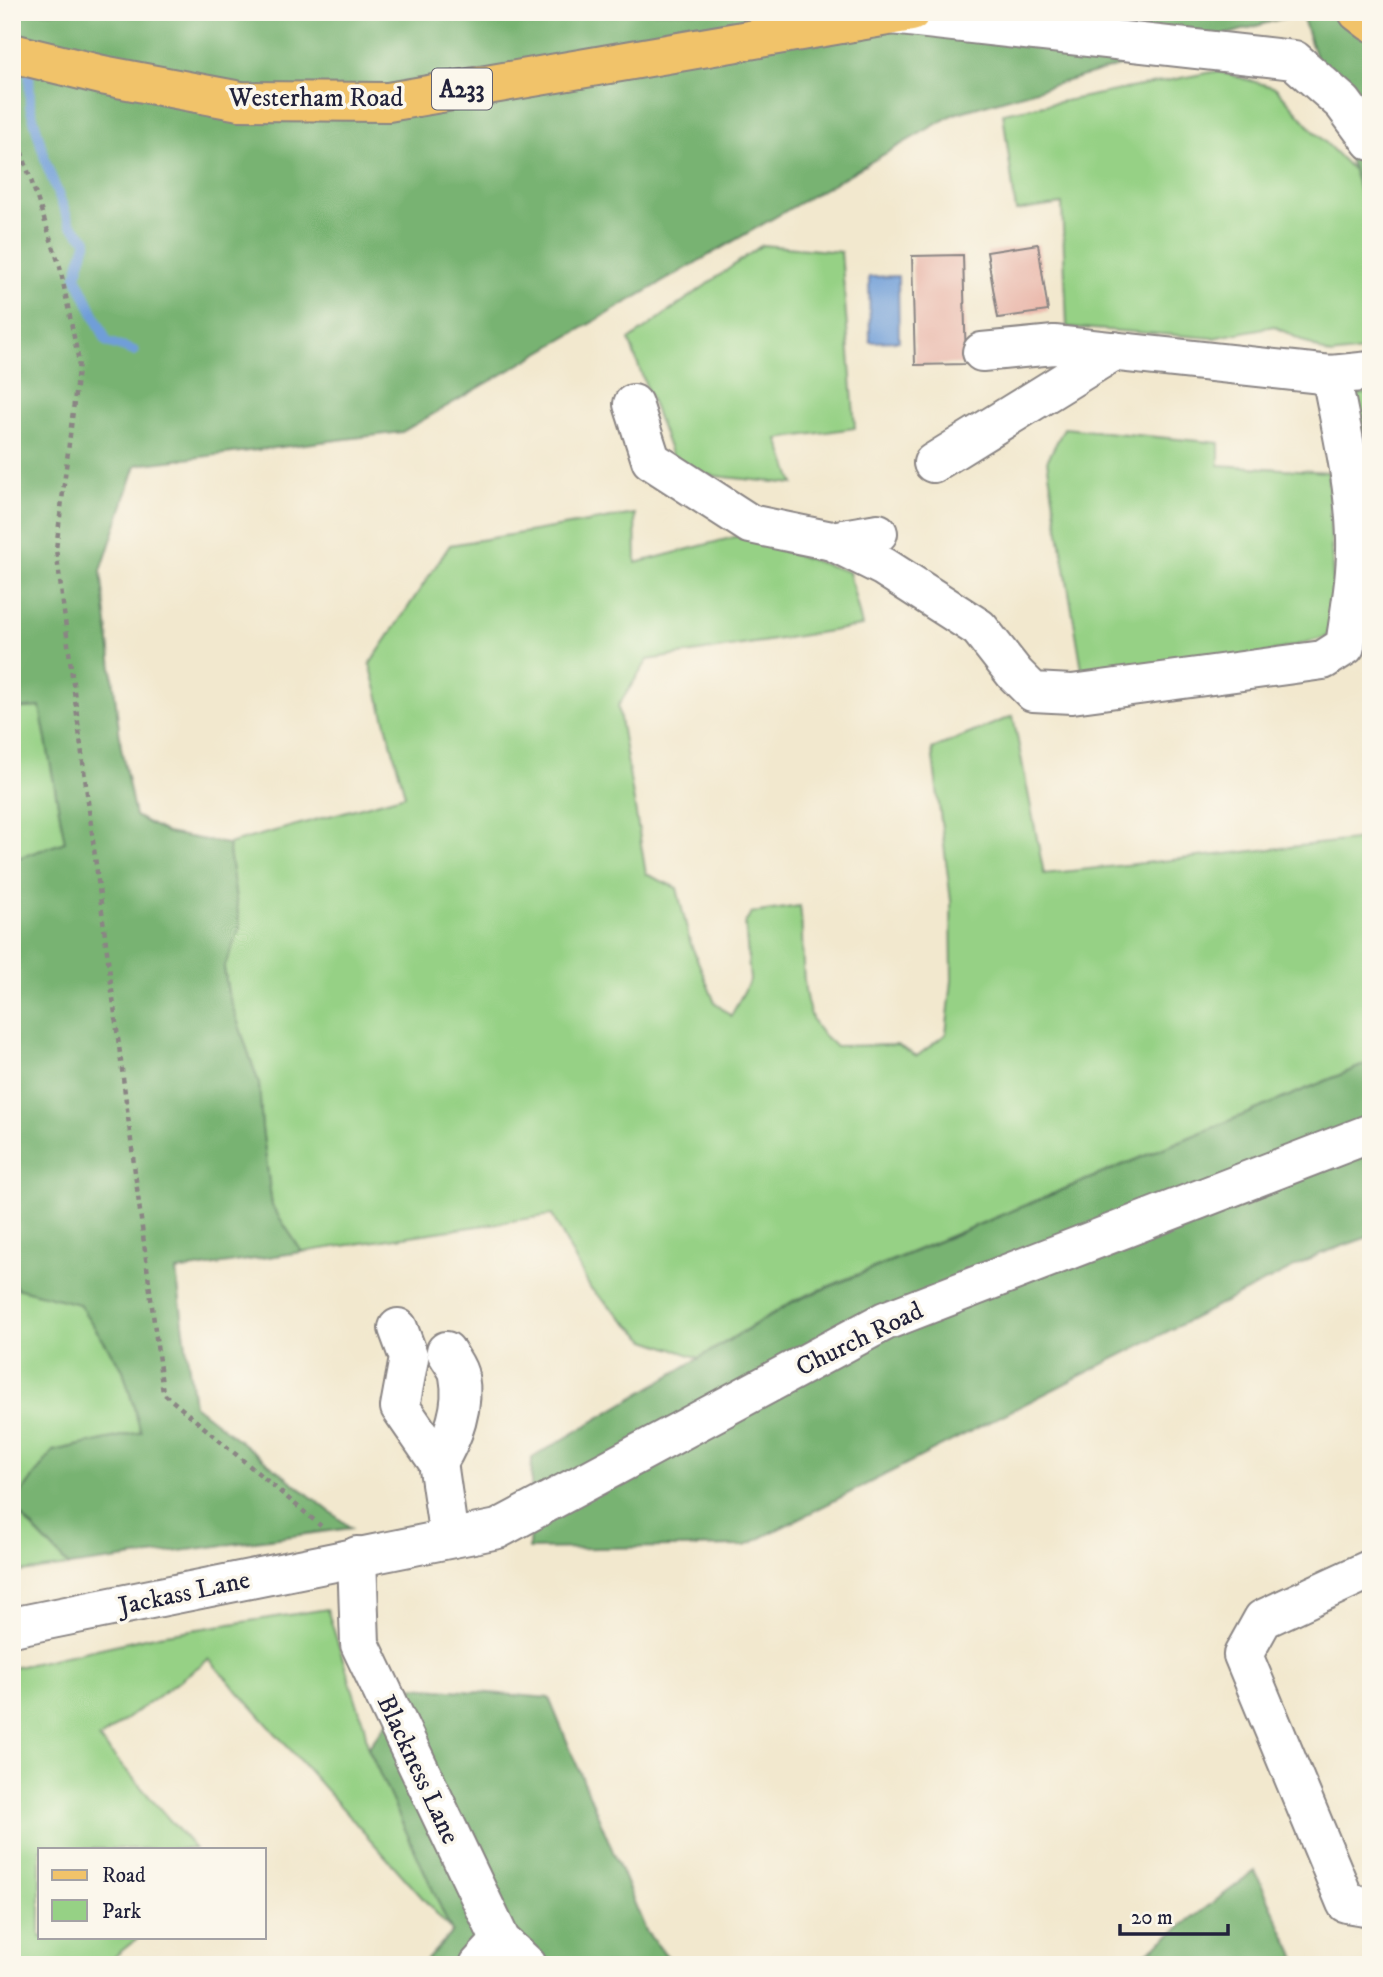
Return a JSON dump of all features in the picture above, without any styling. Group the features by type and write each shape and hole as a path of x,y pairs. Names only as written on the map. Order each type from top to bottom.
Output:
{"main road":[{"path":"1358,12 1371,22"},
{"name":"Westerham Road","path":"12,53 102,75 240,101 388,102 901,14"}],"street":[{"path":"901,14 1294,60 1343,103 1371,141"},
{"path":"982,352 1054,345 1331,375 1371,371"},
{"path":"933,463 1114,351"},
{"path":"633,404 651,460 750,523 832,541 884,567 979,628 1015,674 1033,692 1072,694 1323,660 1345,646 1353,593 1356,539 1331,375"},
{"path":"832,541 878,533"},
{"name":"Church Road","path":"357,1556 498,1529 885,1321 1371,1133"},
{"path":"398,1328 409,1358 400,1407 438,1462 449,1538"},
{"path":"438,1462 451,1442 460,1402 459,1374 446,1352"},
{"name":"Jackass Lane","path":"12,1627 357,1556"},
{"name":"Blackness Lane","path":"357,1556 360,1644 502,1957"},
{"path":"1371,1569 1263,1619 1243,1655 1346,1903 1371,1907"}],"path":[{"path":"12,123 60,267 79,362 56,549 163,1393 357,1556"}],"green space":[{"path":"12,12 1371,12 1371,225 1301,13 954,114 402,432 136,465 101,571 121,747 135,816 167,833 228,844 240,928 224,968 228,993 259,1084 272,1206 302,1252 176,1271 194,1405 351,1528 69,1566 12,1506 53,1451 141,1432 123,1370 79,1304 16,1288 12,1275 12,860 65,842 40,707 12,709"},
{"path":"1217,71 1276,88 1353,170 1371,225 1371,350 1330,355 1274,326 1213,338 1067,327 1062,204 1016,211 1003,113"},
{"path":"762,245 841,252 855,428 778,439 794,484 705,475 672,456 629,340"},
{"path":"1352,394 1371,394 1371,482"},
{"path":"1064,428 1219,443 1219,465 1328,472 1334,603 1327,637 1249,658 1083,675 1047,461"},
{"path":"635,514 636,563 738,536 849,572 862,626 648,660 618,706 646,874 677,888 690,942 715,1003 731,1016 750,980 745,923 752,913 800,906 804,984 810,1014 822,1034 835,1046 897,1045 917,1056 946,1034 952,980 951,901 932,749 1013,716 1044,874 1371,838 1371,1062 793,1301 699,1358 646,1340 590,1288 552,1215 302,1252 272,1206 259,1084 228,993 224,968 240,927 228,844 405,795 370,664 450,545"},
{"path":"40,707 65,842 12,860 12,709"},
{"path":"1371,1062 1371,1236 1320,1254 745,1546 529,1549 532,1458 793,1302"},
{"path":"12,1275 16,1288 79,1304 123,1370 141,1432 53,1451 12,1506"},
{"path":"12,1507 69,1566 12,1573"},
{"path":"327,1609 364,1725 368,1748 453,1932 209,1659 99,1739 194,1848 38,1848 38,1938 138,1938 104,1965 12,1965 12,1668 159,1635"},
{"path":"414,1687 549,1698 647,1933 675,1965 422,1965 452,1932 368,1748"},
{"path":"1255,1871 1299,1965 1130,1965"}],"water":[{"path":"898,276 899,341 870,342 869,277"}],"building":[{"path":"1038,244 1048,311 998,318 987,252"},
{"path":"963,255 966,364 915,365 912,256"}],"waterway":[{"path":"29,64 30,106 47,166 70,224 87,240 76,276 107,342 134,351"}]}
